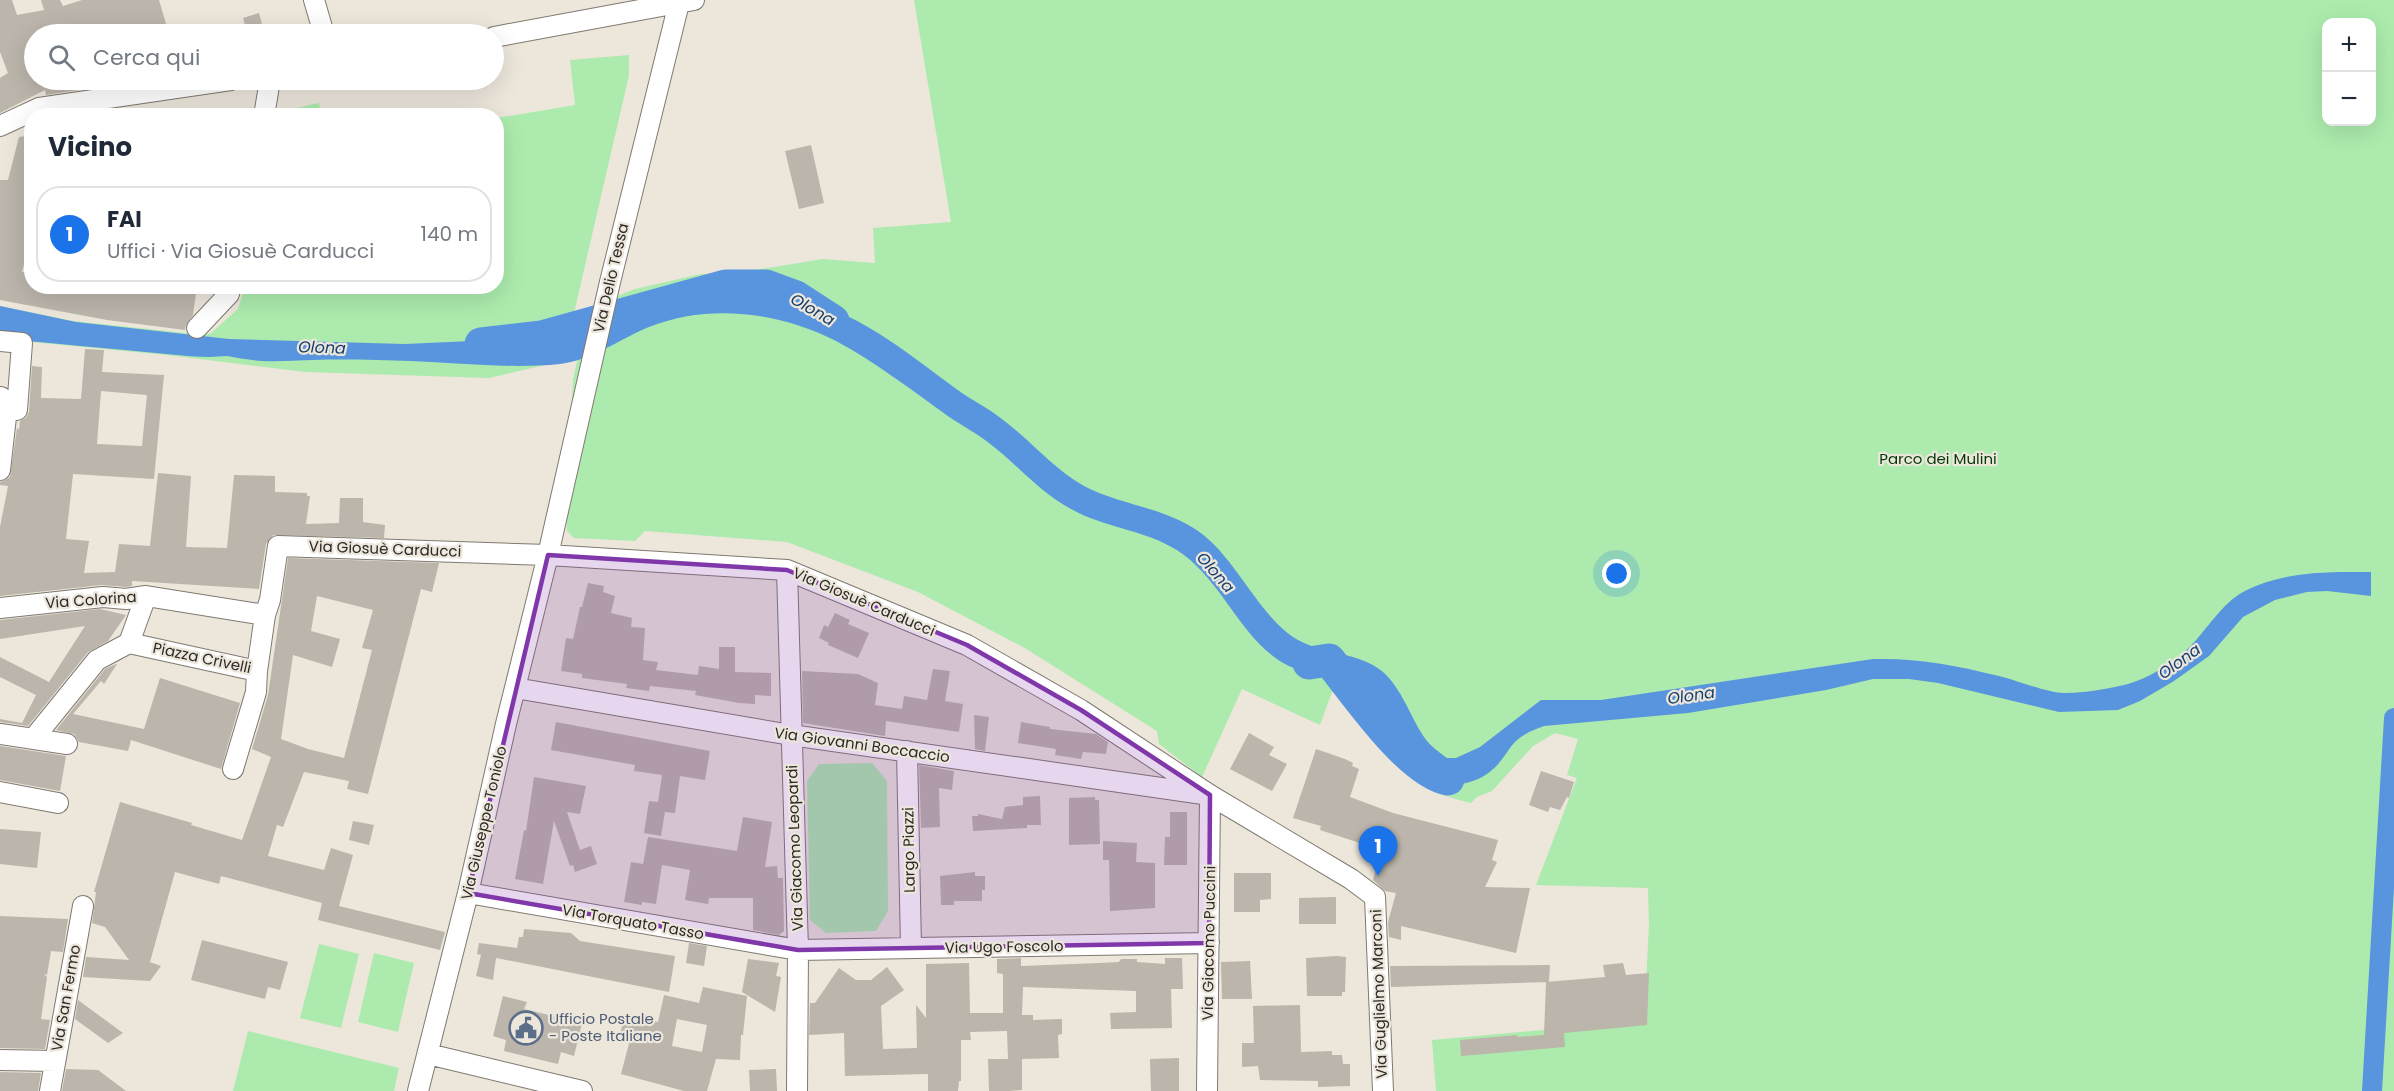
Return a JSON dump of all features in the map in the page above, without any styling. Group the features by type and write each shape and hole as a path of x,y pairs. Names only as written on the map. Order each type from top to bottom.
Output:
{"street":[{"path":"314,0 321,24"},
{"path":"504,35 686,1"},
{"name":"Via Delio Tessa","path":"548,555 610,282 686,1"},
{"path":"39,108 162,90"},
{"path":"265,108 268,90"},
{"path":"4,123 24,114"},
{"path":"197,328 229,294"},
{"path":"0,341 22,343 17,410 2,403 0,470"},
{"name":"Via Giosuè Carducci","path":"265,615 270,600 278,546 548,555 786,570 967,645 1081,710 1210,795 1351,879 1375,897"},
{"name":"Via Giuseppe Toniolo","path":"418,1091 468,893 548,555"},
{"name":"Via Giacomo Leopardi","path":"786,570 798,950 797,1091"},
{"path":"33,739 96,660 129,643 146,596 265,615"},
{"name":"Via Colorina","path":"0,608 103,597 126,599 146,596"},
{"name":"Piazza Crivelli","path":"129,643 257,671 265,615"},
{"path":"233,769 256,692 257,671"},
{"name":"Via Giovanni Boccaccio","path":"515,688 791,735 1210,795"},
{"path":"0,734 67,744"},
{"name":"Largo Piazzi","path":"907,751 910,948"},
{"path":"0,792 58,803"},
{"name":"Via Giacomo Puccini","path":"1207,1091 1210,795"},
{"name":"Via Torquato Tasso","path":"468,893 798,950"},
{"name":"Via Guglielmo Marconi","path":"1375,897 1383,1091"},
{"name":"Via San Fermo","path":"50,1091 83,906"},
{"name":"Via Ugo Foscolo","path":"798,950 1209,943"},
{"path":"428,1054 582,1091"},
{"path":"0,1060 55,1061"}],"highlighted area":[{"path":"548,555 787,570 967,645 1081,710 1210,795 1209,943 798,950 468,893"}],"green space":[{"name":"Parco dei Mulini","path":"914,0 2394,0 2394,1091 1436,1091 1432,1040 1644,1021 1649,925 1648,888 1536,885 1577,778 1567,775 1578,739 1555,733 1533,746 1492,791 1477,797 1471,803 1436,792 1407,772 1384,747 1347,690 1332,692 1320,725 1242,689 1202,777 1159,744 1157,731 1023,647 918,592 787,542 645,531 635,541 574,538 567,531 566,520 573,379 579,354 567,360 489,378 306,372 167,355 0,339 0,306 73,321 210,334 238,309 243,294 504,294 504,117 575,105 570,60 629,55 629,75 574,313 635,289 701,274 743,272 823,259 875,263 873,228 951,222"},
{"path":"319,103 320,108 296,108"},
{"path":"872,763 887,781 888,911 876,931 826,933 810,920 807,781 819,764"},
{"path":"319,944 359,954 341,1028 300,1018"},
{"path":"374,953 414,963 398,1032 358,1022"},
{"path":"248,1031 399,1068 394,1091 233,1091"}],"water":[{"path":"749,288 807,301 857,321 1002,419 1073,480 1112,498 1156,511 1198,531 1225,556 1260,603 1284,630 1308,645 1353,657 1374,665 1383,672 1401,694 1426,740 1447,758 1456,758 1480,747 1541,700 1601,700 1873,659 1922,661 1952,666 1999,676 2059,693 2103,689 2144,678 2173,661 2190,646 2231,600 2260,584 2306,574 2371,572 2371,596 2327,591 2307,592 2275,600 2243,617 2209,656 2174,681 2140,701 2118,710 2059,712 1938,683 1909,679 1873,679 1826,690 1688,713 1544,726 1517,740 1487,774 1469,782 1449,785 1429,778 1417,768 1382,709 1360,686 1342,678 1294,668 1285,664 1256,641 1210,581 1184,555 1157,540 1085,516 1059,502 984,439 878,366 836,341 791,323 744,314 696,315 649,327 595,354 572,362 523,366 362,360 262,361 227,356 193,356 0,339 0,306 76,322 229,339 405,344 560,337 588,331 623,312 677,295"}],"building":[{"path":"0,0 12,0 17,15 44,10 41,0 60,0 63,6 82,0 159,0 166,24 24,24 24,90 45,90 0,113 0,78 8,73 0,52"},
{"path":"259,13 262,24 245,24 243,18"},
{"path":"45,90 78,90 46,95"},
{"path":"24,136 24,264 22,272 24,272 24,294 196,294 193,315 185,330 107,320 0,300 0,180 8,180 19,137"},
{"path":"811,145 824,203 799,209 785,151"},
{"path":"85,349 104,350 102,372 164,375 154,479 73,474 66,539 89,541 84,573 115,572 119,544 150,546 158,473 191,476 186,547 227,548 234,475 275,476 275,492 307,493 307,496 310,496 306,524 339,523 340,498 363,498 363,522 385,525 384,538 273,535 266,544 259,589 132,581 132,586 126,587 102,585 0,596 0,527 8,486 0,485 0,482 10,477 17,428 19,430 20,421 26,418 29,412 32,366 42,367 41,398 81,399","holes":["101,391 147,395 142,446 97,444"]},
{"path":"288,558 439,563 432,592 421,589 368,794 347,789 349,781 304,772 283,827 277,825 268,856 324,870 331,848 353,855 339,906 445,932 440,950 318,920 322,903 221,876 219,884 175,872 150,962 161,966 150,981 83,977 86,957 129,960 105,927 92,923 96,892 94,892 120,802 242,840 271,757 252,749 268,695","holes":["317,596 373,610 362,648 372,650 344,758 281,739 293,655 332,667 340,639 311,631"]},
{"path":"588,583 604,586 603,592 615,596 611,613 632,618 631,627 645,628 643,660 658,662 656,670 698,675 699,666 719,669 719,647 735,647 735,672 771,673 771,696 755,695 755,704 739,703 695,695 696,691 650,686 649,691 626,688 627,684 582,678 582,674 561,671 566,638 573,639"},
{"path":"100,609 126,615 108,641 88,652 28,726 0,722 0,719 22,723 36,695 0,677 0,657 49,682 85,626 0,639 0,620"},
{"path":"835,613 850,620 848,624 869,633 858,658 828,645 829,643 819,638 824,625 828,627"},
{"path":"117,664 104,684 101,681 73,714 144,729 160,678 240,703 221,769 131,740 128,751 79,742 74,734 56,730 105,669"},
{"path":"933,669 950,671 945,701 963,704 959,732 886,721 885,736 803,723 802,671 858,674 878,683 875,705 902,709 904,696 927,700"},
{"path":"974,715 989,717 985,751 975,749"},
{"path":"556,722 710,751 705,780 680,776 675,813 665,812 661,836 644,833 649,801 658,802 662,775 634,771 635,765 551,750"},
{"path":"1021,722 1050,727 1050,729 1096,734 1108,742 1106,754 1083,752 1081,759 1055,755 1056,749 1018,743"},
{"path":"1249,733 1274,747 1269,755 1287,764 1272,791 1230,769"},
{"path":"0,746 66,756 60,791 0,780"},
{"path":"1316,749 1345,759 1359,769 1350,797 1393,813 1498,840 1492,860 1497,862 1485,887 1530,888 1516,953 1401,926 1401,940 1389,937 1388,922 1396,893 1385,891 1373,880 1381,850 1320,830 1321,826 1293,818"},
{"path":"919,765 954,771 952,790 939,788 940,827 921,828"},
{"path":"1541,771 1574,782 1569,798 1567,797 1560,810 1550,807 1548,812 1529,805"},
{"path":"534,777 586,786 580,814 567,812 580,850 591,846 597,864 575,872 573,865 570,866 554,821 543,884 515,879 524,830 526,831"},
{"path":"1040,796 1041,825 973,831 972,816 978,816 978,814 1002,819 1005,807 1023,805 1023,797"},
{"path":"1095,797 1095,800 1099,800 1100,844 1069,845 1069,798"},
{"path":"1170,812 1187,812 1187,865 1164,865 1165,837 1170,837"},
{"path":"743,817 772,822 765,867 777,866 778,878 783,878 784,931 779,935 753,930 753,898 709,898 708,904 685,900 690,870 662,865 656,904 642,902 642,905 624,902 631,862 643,864 648,837 737,851"},
{"path":"353,821 374,825 369,845 349,840"},
{"path":"0,829 41,832 37,868 0,864"},
{"path":"1103,841 1137,843 1136,862 1155,863 1155,908 1110,911 1109,860 1103,860"},
{"path":"975,872 975,876 985,876 982,901 954,901 954,905 941,905 940,876"},
{"path":"1234,873 1271,873 1271,899 1260,900 1260,912 1234,912"},
{"path":"1336,897 1336,924 1299,924 1299,898"},
{"path":"0,916 68,919 63,952 51,951 47,975 44,974 47,977 41,1019 50,1020 45,1049 0,1048"},
{"path":"524,929 571,933 580,941 675,956 669,992 496,958 493,980 476,976 481,955 477,954 479,943 517,948 519,937 523,937"},
{"path":"202,940 288,962 280,990 268,987 265,999 191,980"},
{"path":"689,943 707,946 704,966 686,963"},
{"path":"1346,957 1345,992 1342,992 1342,996 1307,996 1306,958"},
{"path":"1021,958 1021,966 1119,962 1121,959 1137,959 1137,962 1165,964 1165,958 1182,958 1183,989 1171,989 1172,1028 1111,1029 1110,1013 1136,1012 1136,991 1023,987 1022,1015 1033,1015 1033,1020 1062,1019 1062,1034 1058,1035 1059,1058 1022,1059 1022,1090 1009,1091 989,1091 988,1059 1008,1059 1007,1031 970,1032 971,1040 961,1040 961,1081 959,1081 958,1091 928,1091 928,1074 845,1076 844,1033 809,1035 810,1003 815,1003 839,968 856,980 871,980 887,967 904,990 881,1006 883,1049 917,1048 916,1005 926,1018 926,964 969,963 970,1013 1003,1013 1003,974 997,973 997,959"},
{"path":"748,959 779,963 776,976 781,977 775,1012 742,992"},
{"path":"1250,961 1252,999 1222,999 1221,962"},
{"path":"1623,963 1626,975 1649,973 1647,1025 1564,1033 1565,1047 1461,1056 1460,1040 1544,1035 1546,982 1605,977 1603,965"},
{"path":"1550,965 1549,982 1391,987 1390,966"},
{"path":"703,987 747,996 740,1060 716,1059 707,1091 684,1091 621,1074 631,1036 620,1034 625,1015 658,1022 664,995 699,1003","holes":["677,1019 707,1025 702,1052 672,1046"]},
{"path":"503,996 527,1002 524,1009 582,1023 574,1056 561,1052 558,1064 504,1051 506,1040 493,1036"},
{"path":"78,1000 123,1033 108,1043 75,1019"},
{"path":"1300,1005 1301,1052 1332,1051 1332,1055 1342,1055 1343,1064 1350,1064 1350,1086 1318,1087 1318,1081 1260,1080 1258,1066 1242,1067 1242,1043 1254,1043 1253,1006"},
{"path":"1179,1058 1179,1091 1151,1091 1150,1059"},
{"path":"66,1069 98,1070 126,1091 62,1091"},
{"path":"776,1069 777,1091 750,1091 749,1070"},
{"path":"0,1072 41,1073 38,1091 0,1091"}],"waterway":[{"name":"Olona","path":"481,344 542,337 726,286 766,286 796,297 833,321"},
{"name":"Olona","path":"1309,663 1329,660 1400,747 1433,773 1448,779"},
{"path":"2372,1091 2394,718"}],"place":[{"name":"FAI","path":"1378,876"},
{"name":"Ufficio Postale - Poste Italiane","path":"526,1028"}]}
